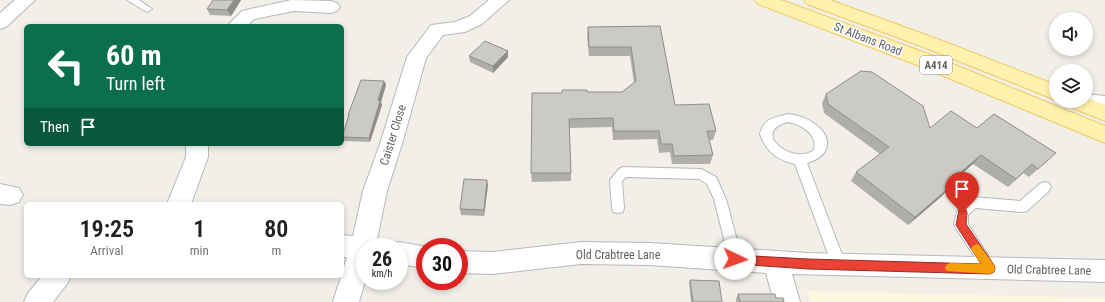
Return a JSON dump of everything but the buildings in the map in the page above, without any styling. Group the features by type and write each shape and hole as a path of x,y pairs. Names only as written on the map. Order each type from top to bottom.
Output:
{"main road":[{"name":"St Albans Road","path":"764,0 924,60 1105,135"},
{"name":"St Albans Road","path":"813,0 933,44 1049,90"},
{"path":"1092,108 1105,113"}],"street":[{"name":"Caister Close","path":"360,238 391,144 417,57 438,29 458,28 476,20 500,0"},
{"path":"0,23 14,5"},
{"path":"238,24 248,15 294,5 331,8"},
{"path":"1093,102 1105,104"},
{"path":"180,202 197,157 197,146"},
{"name":"Caister Close","path":"346,302 356,251"},
{"name":"Old Crabtree Lane","path":"468,262 492,263 581,253 650,254 839,265 1105,272"},
{"path":"776,262 787,302"},
{"path":"37,302 56,278"}],"lane":[{"path":"132,0 147,9"},
{"path":"788,118 797,120 806,123 819,135 822,143 821,150 809,159 800,160 782,156 769,145 766,131 773,122 788,118"},
{"path":"800,160 839,265"},
{"path":"618,208 616,180 624,172 700,174 712,181 720,199 735,259"},
{"path":"990,269 961,225 962,213 973,202 1022,207 1045,187"}],"shaded area":[{"path":"807,291 1105,298 1105,302 810,302"}],"slow traffic":[{"path":"951,268 990,269 977,249"}],"route":[{"path":"735,259 808,264 990,269 961,225 962,213"}]}
